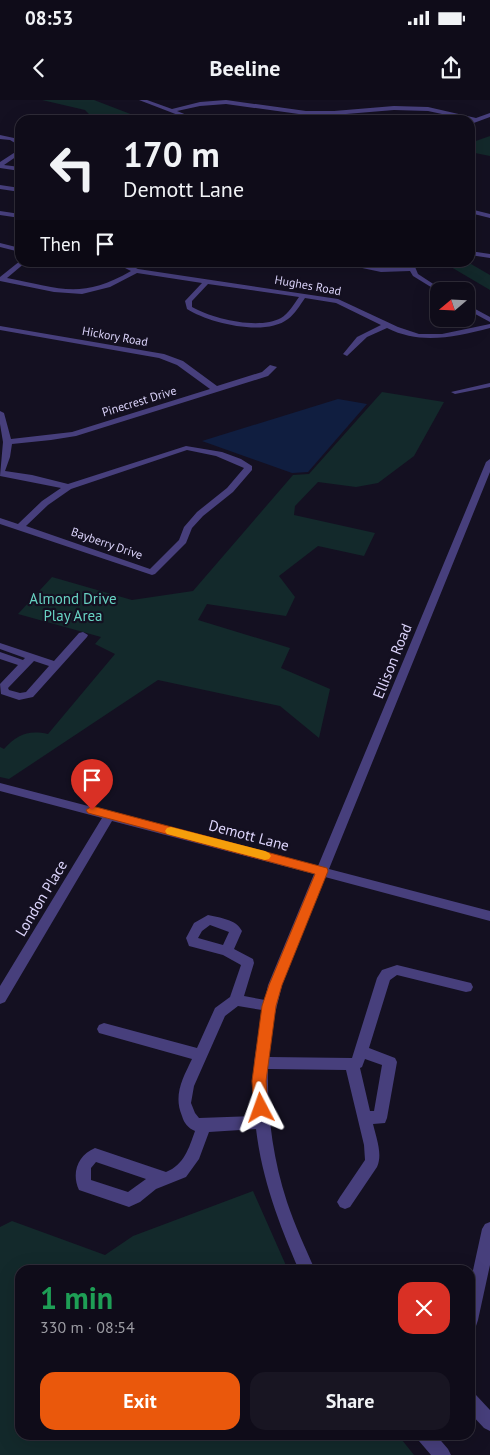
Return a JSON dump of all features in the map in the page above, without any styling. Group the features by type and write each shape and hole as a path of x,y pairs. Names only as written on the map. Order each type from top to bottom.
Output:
{"street":[{"path":"142,100 183,115"},
{"path":"422,109 428,101"},
{"path":"172,111 200,104 220,102 306,113 352,112 394,108 439,111 453,115"},
{"path":"475,120 490,115"},
{"path":"0,137 15,141"},
{"path":"0,166 15,155"},
{"path":"0,166 15,168"},
{"path":"0,187 15,189"},
{"path":"475,212 490,216"},
{"path":"0,213 15,215"},
{"path":"0,245 15,249"},
{"path":"475,254 490,256"},
{"path":"1,279 17,267"},
{"name":"Hughes Road","path":"127,267 136,271 338,301 409,334 433,337 453,335 490,326"},
{"path":"364,267 381,270 403,267"},
{"path":"411,267 430,284"},
{"path":"1,279 60,290 83,290 109,286 136,271"},
{"path":"207,281 188,301 189,308 199,315 244,324 258,325 282,320 304,295"},
{"path":"475,311 490,320"},
{"path":"347,354 355,341 363,335 387,325"},
{"name":"Hickory Road","path":"0,328 161,356 180,362 216,390"},
{"name":"Pinecrest Drive","path":"8,442 72,434 266,374 273,368"},
{"path":"455,392 490,385"},
{"path":"0,412 8,442 6,459 0,473 32,478 68,487"},
{"name":"Bayberry Drive","path":"186,448 198,449 240,462 249,468 230,490 200,514 188,527 184,541 152,572 123,564 20,526 45,503 68,487 186,448"},
{"name":"Ellison Road","path":"306,1265 284,1219 268,1160 262,1122 259,1081 269,1006 275,985 490,462"},
{"path":"0,520 20,526"},
{"path":"29,660 3,687 5,692 19,697 26,697 83,635"},
{"path":"0,646 29,660"},
{"path":"0,655 56,665"},
{"name":"Demott Lane","path":"0,786 490,916"},
{"name":"London Place","path":"0,998 110,815"},
{"path":"228,951 248,963 236,1000 220,1012 186,1086 184,1103 189,1117 195,1124 204,1126 262,1122"},
{"path":"261,1063 352,1065 358,1063 384,978 387,974 397,970 466,987"},
{"path":"236,1000 269,1006"},
{"path":"104,1029 201,1055"},
{"path":"362,1052 390,1062 380,1118 365,1117"},
{"path":"345,1202 372,1162 371,1144 352,1065"},
{"path":"165,1179 95,1155 87,1161 82,1172 84,1185 129,1200 138,1196 149,1186 165,1179 185,1170 190,1163 204,1126"},
{"path":"475,1297 490,1229"},
{"path":"475,1406 490,1422"},
{"path":"429,1440 442,1455"}],"green space":[{"path":"42,100 94,100 133,115 90,115 85,110"},
{"path":"490,136 490,156 475,153 475,141"},
{"path":"475,266 490,275 490,290 451,267"},
{"name":"Almond Drive Play Area","path":"382,392 444,402 414,456 378,483 356,487 318,482 295,506 294,515 375,533 364,556 318,546 279,576 295,597 286,616 207,604 198,620 290,648 281,668 330,689 319,738 280,706 158,680 9,779 0,777 0,747 4,749 24,734 48,734 115,654 95,644 101,637 18,614 52,577 132,600 193,591 293,475 309,474"},
{"path":"253,1191 286,1265 15,1265 15,1440 402,1440 414,1455 0,1455 0,1227 12,1221 105,1255 133,1236"}],"water":[{"path":"338,399 367,404 308,472 292,473 202,441"}],"slow traffic":[{"path":"171,831 265,856"}],"route":[{"path":"92,810 322,871 275,985 269,1006 259,1081 261,1108"}]}
